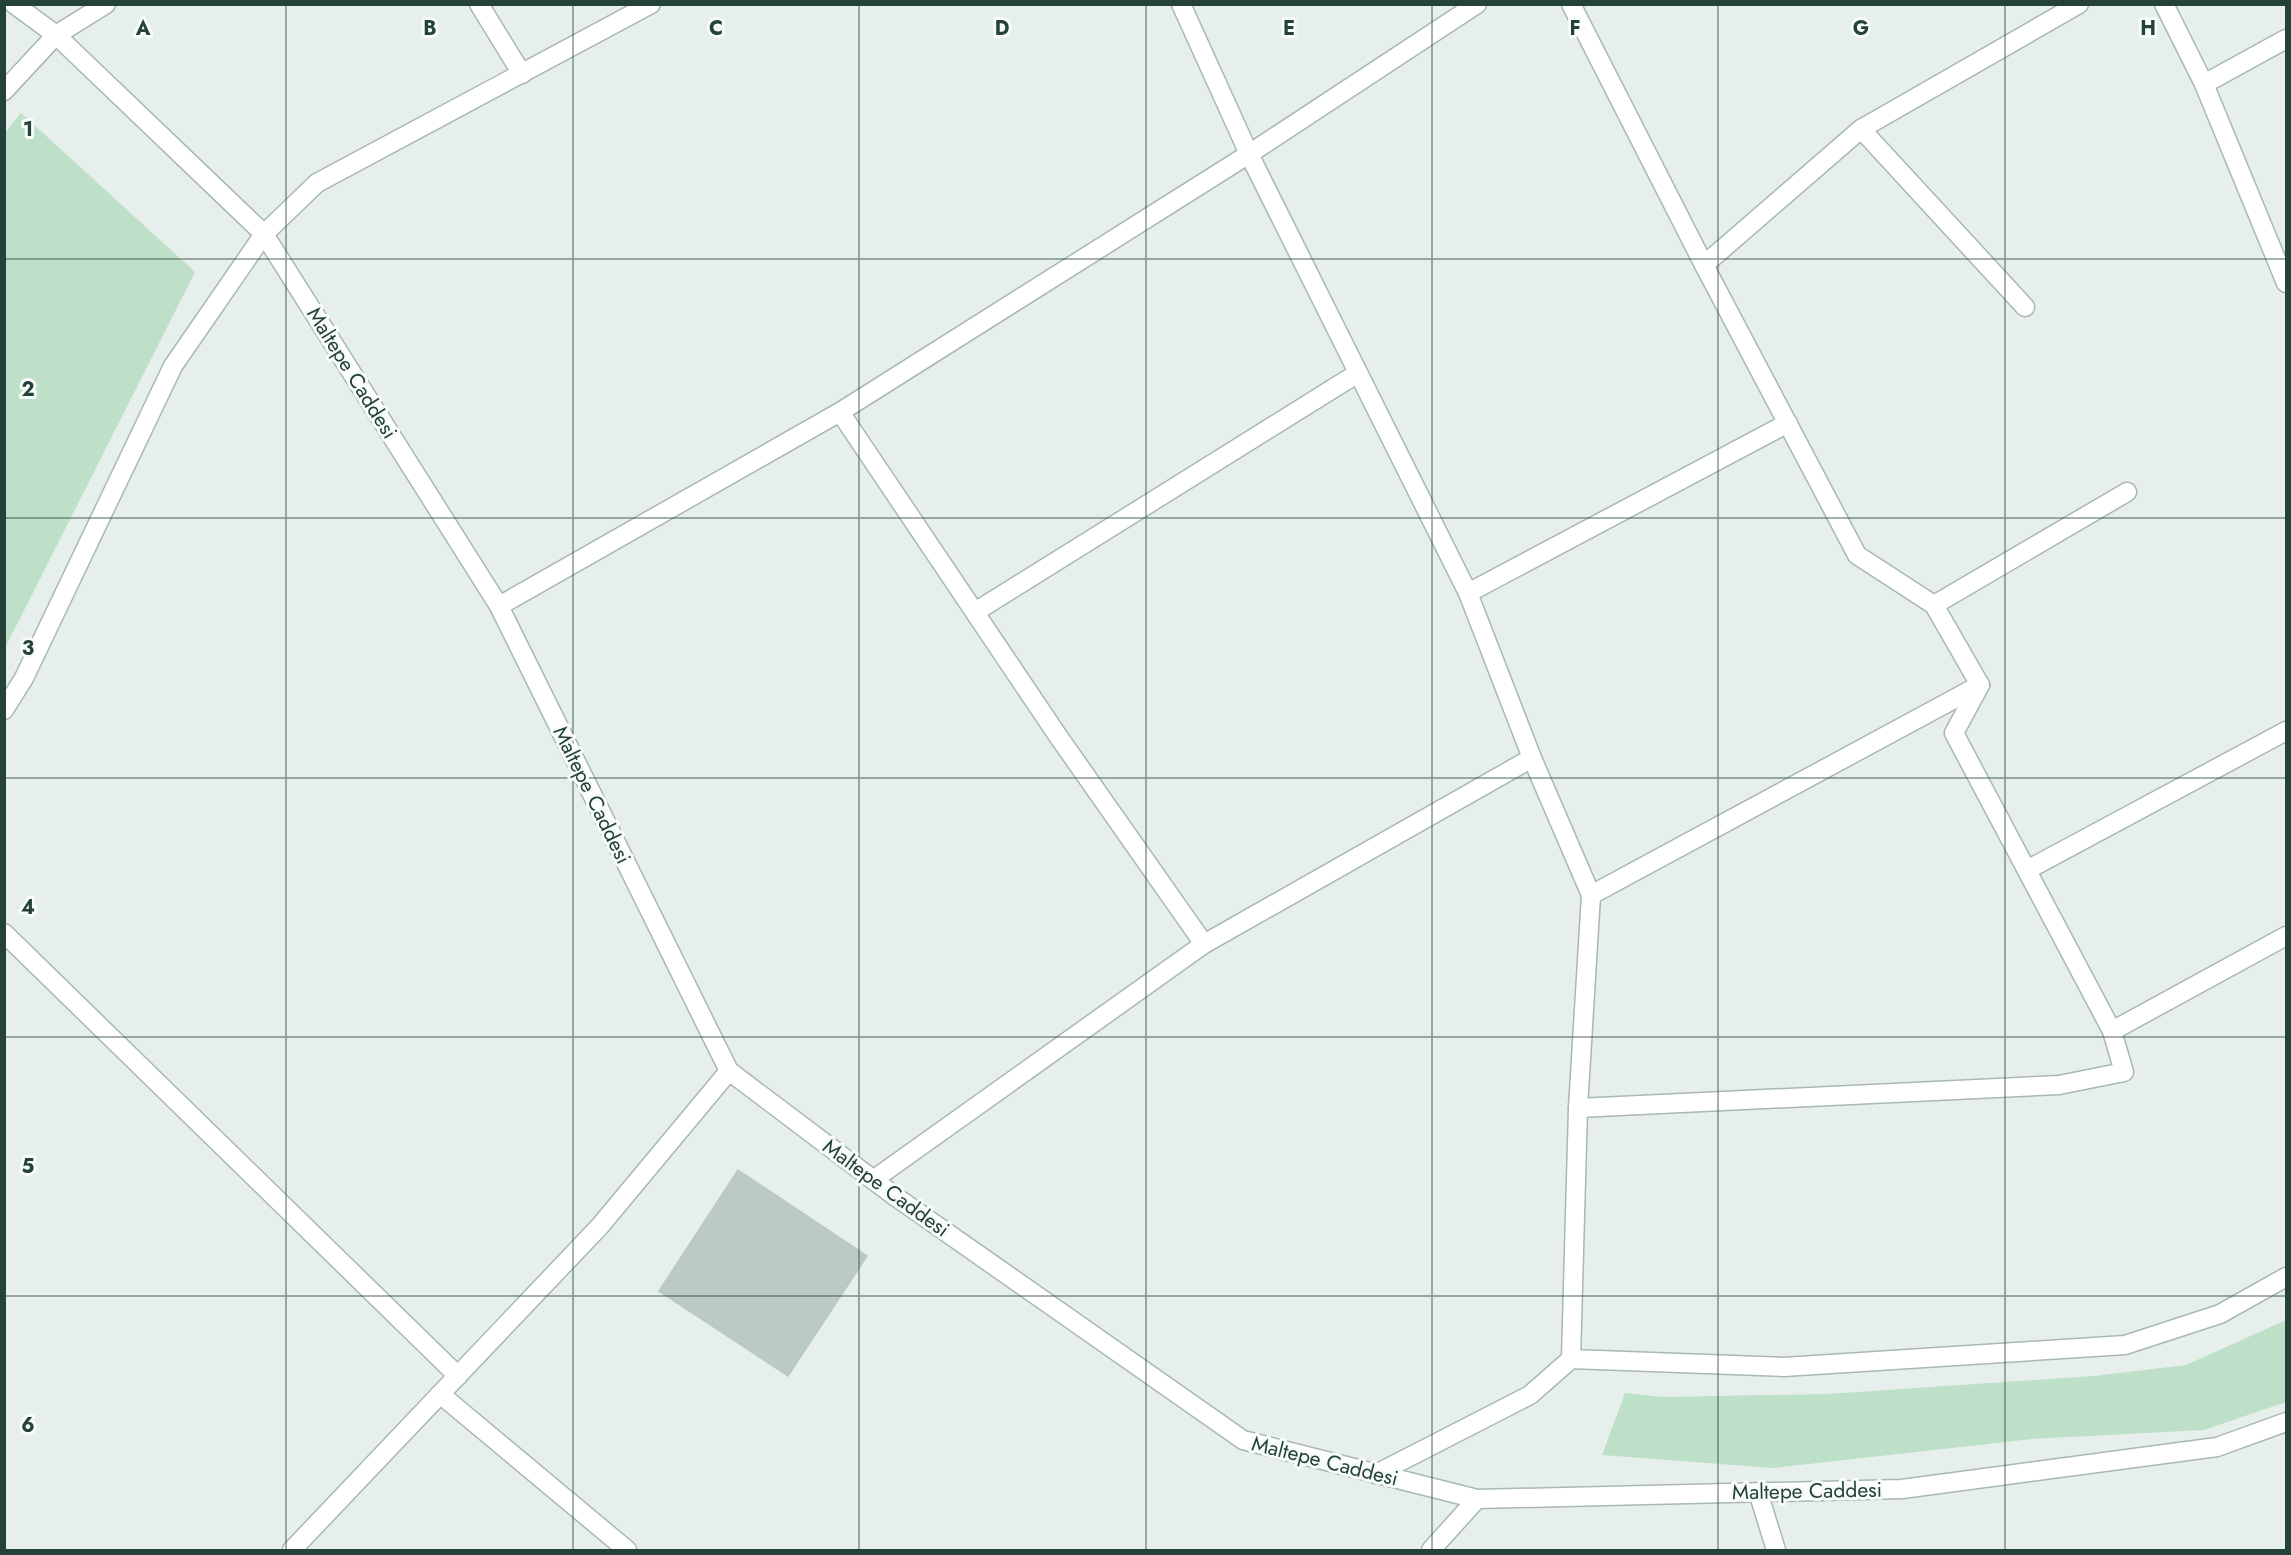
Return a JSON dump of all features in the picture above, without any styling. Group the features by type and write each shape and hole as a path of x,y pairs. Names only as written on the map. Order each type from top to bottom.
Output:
{"street":[{"name":"Maltepe Caddesi","path":"14,4 56,35 264,234 498,606 729,1071 873,1180 1243,1440 1477,1499 1914,1487 2217,1447 2286,1422"},
{"path":"4,91 56,35 106,4"},
{"path":"479,4 522,74"},
{"path":"4,710 24,678 174,366 264,234 317,183 651,4"},
{"path":"1181,4 1249,153 1468,593 1532,758 1591,895 1578,1108 1571,1359"},
{"path":"498,606 840,412 1249,153 1477,4"},
{"path":"1571,4 1704,265 1857,555 1934,605 1980,685"},
{"path":"1704,265 1861,129 2079,4"},
{"path":"2164,4 2204,84 2286,283"},
{"path":"2204,84 2286,39"},
{"path":"1861,129 2025,307"},
{"path":"975,612 1358,373"},
{"path":"840,412 1058,736 1204,944"},
{"path":"1468,593 1788,423"},
{"path":"1934,605 2127,492"},
{"path":"1578,1108 2059,1084 2124,1072 2112,1031 1954,733 1980,685"},
{"path":"1591,895 1980,685"},
{"path":"2027,870 2286,732"},
{"path":"873,1180 1204,944 1532,758"},
{"path":"4,933 458,1376"},
{"path":"2112,1031 2286,936"},
{"path":"292,1551 600,1226 729,1071"},
{"path":"1376,1474 1530,1395 1571,1359 1784,1367 2124,1345 2220,1314 2286,1277"},
{"path":"440,1394 627,1551"},
{"path":"1758,1492 1776,1551"},
{"path":"1431,1551 1477,1499"}],"green space":[{"path":"21,113 195,272 5,648 4,134"},
{"path":"2286,1320 2286,1402 2204,1430 2032,1439 1773,1468 1602,1455 1625,1393 1663,1397 1828,1394 2094,1376 2186,1365"}],"building":[{"path":"738,1170 867,1256 788,1376 659,1291"}]}
